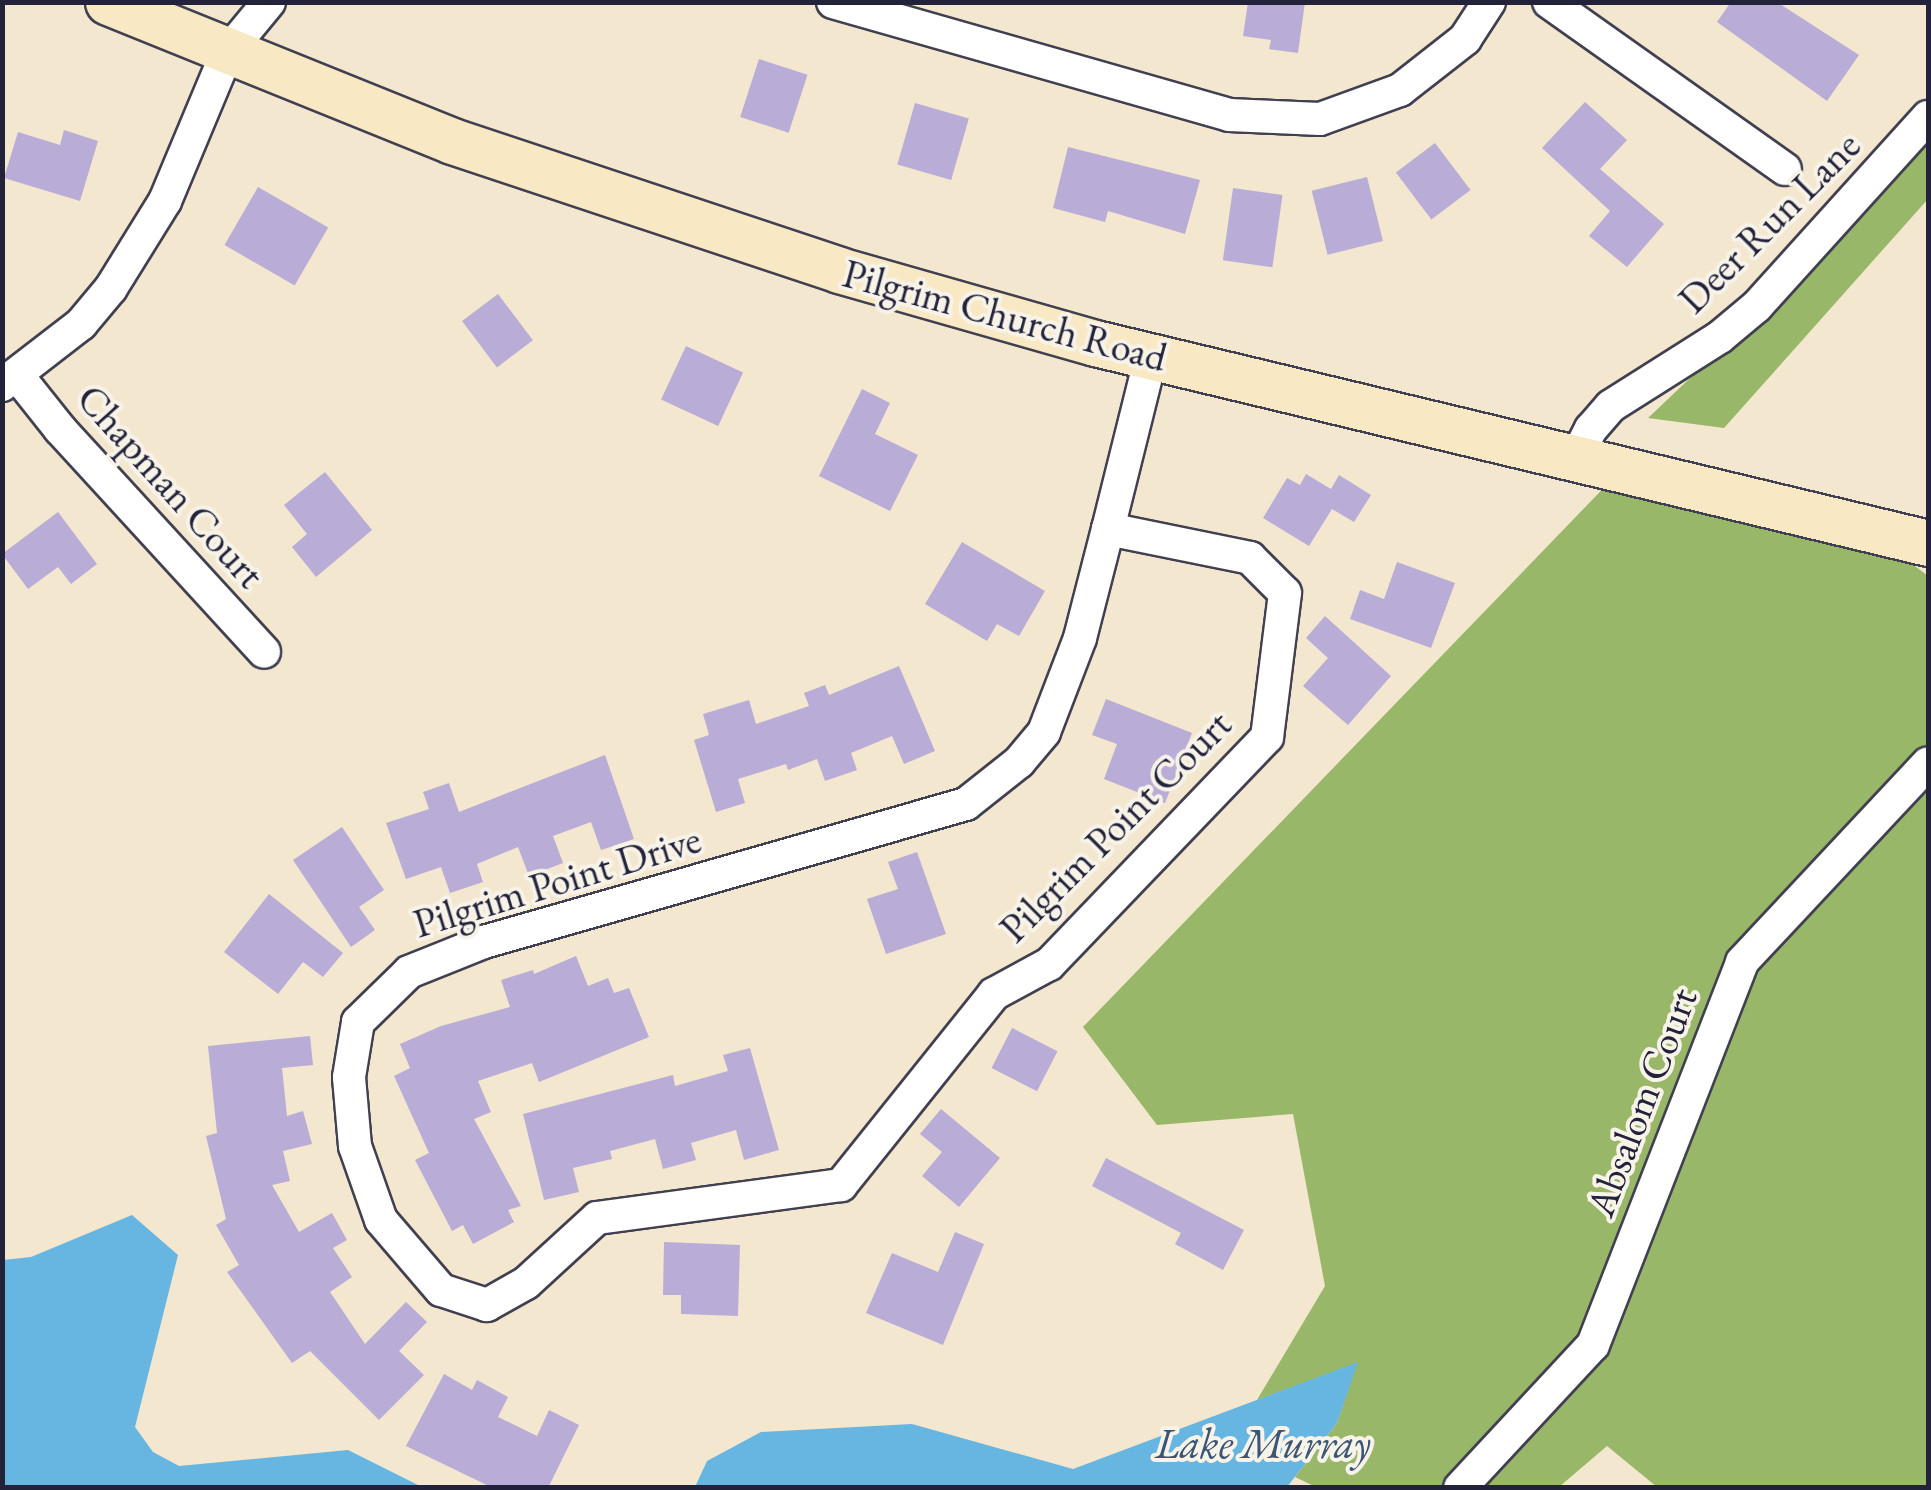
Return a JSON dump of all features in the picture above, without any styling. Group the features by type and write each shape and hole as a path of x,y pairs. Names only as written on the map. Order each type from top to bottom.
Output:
{"street":[{"name":"Pilgrim Church Road","path":"108,2 452,141 744,241 1151,356 1928,543"},
{"path":"10,380 82,324 111,288 165,201 227,52 270,2"},
{"path":"833,2 894,12 1230,115 1320,119 1400,90 1466,39 1489,2"},
{"path":"1549,2 1785,168"},
{"name":"Deer Run Lane","path":"1576,458 1591,429 1611,406 1720,337 1757,306 1871,186 1928,117"},
{"name":"Pilgrim Point Drive","path":"841,1185 596,1218 526,1283 487,1304 441,1290 381,1220 355,1146 349,1077 358,1022 410,972 484,942 966,804 1019,762 1044,732 1080,638 1151,356"},
{"name":"Chapman Court","path":"10,380 60,429 264,652"},
{"name":"Pilgrim Point Court","path":"841,1185 994,994 1049,964 1266,738 1284,593 1250,558 1108,529"},
{"name":"Absalom Court","path":"1460,1488 1593,1346 1742,962 1928,764"}],"green space":[{"path":"1928,127 1928,199 1724,428 1648,418 1844,232"},
{"path":"1622,469 1865,528 1928,576 1928,1487 1657,1487 1607,1446 1559,1487 1318,1488 1295,1477 1337,1423 1357,1363 1257,1400 1325,1286 1293,1114 1157,1125 1083,1027"}],"water":[{"path":"132,1215 178,1255 135,1427 153,1452 179,1466 348,1450 422,1487 3,1487 3,1260 31,1257"},
{"name":"Lake Murray","path":"1358,1362 1337,1423 1287,1487 695,1487 707,1461 761,1432 912,1424 1073,1469"}],"building":[{"path":"1248,2 1305,2 1298,53 1269,49 1271,40 1243,36"},
{"path":"1731,2 1777,2 1859,55 1827,101 1717,22"},
{"path":"759,59 808,75 789,133 740,117"},
{"path":"1585,102 1627,140 1600,169 1664,224 1627,267 1589,236 1610,211 1542,148"},
{"path":"915,103 969,118 951,180 897,165"},
{"path":"64,130 98,141 80,201 4,178 18,132 60,145"},
{"path":"1435,143 1471,190 1431,220 1396,172"},
{"path":"1068,147 1200,180 1185,234 1108,211 1105,222 1053,208"},
{"path":"1367,177 1383,241 1328,255 1312,191"},
{"path":"258,187 328,228 295,286 224,245"},
{"path":"1233,188 1283,195 1272,267 1223,260"},
{"path":"498,294 533,340 497,367 462,321"},
{"path":"686,346 743,373 718,426 661,399"},
{"path":"862,389 890,403 875,434 918,455 890,511 819,476"},
{"path":"325,472 372,530 316,577 292,547 307,534 284,505"},
{"path":"1306,474 1331,489 1339,475 1371,495 1354,522 1332,509 1309,546 1263,518 1287,478 1300,485"},
{"path":"58,512 97,564 71,584 58,567 28,589 2,554"},
{"path":"962,542 1045,591 1019,636 997,624 987,641 925,604"},
{"path":"1397,562 1455,583 1431,648 1350,619 1360,590 1384,599"},
{"path":"1325,616 1391,676 1348,725 1303,686 1328,658 1306,638"},
{"path":"899,666 935,751 904,764 892,736 851,753 857,770 825,781 817,759 788,770 786,764 738,779 745,803 716,812 694,740 709,735 703,714 749,700 756,724 809,706 804,693 825,685 829,695"},
{"path":"1106,699 1192,733 1165,803 1104,779 1117,744 1092,735"},
{"path":"605,755 634,839 601,850 591,822 553,836 563,863 529,876 518,847 477,864 483,882 450,893 441,867 406,879 386,823 429,809 423,792 449,783 459,812"},
{"path":"342,827 384,890 359,907 375,930 351,947 293,860"},
{"path":"917,852 946,934 886,954 867,899 898,889 888,862"},
{"path":"269,894 343,953 323,977 303,962 278,994 224,952"},
{"path":"576,956 588,986 608,978 614,993 629,988 649,1037 539,1082 532,1063 478,1081 491,1112 474,1119 521,1206 508,1210 514,1222 473,1244 463,1225 452,1231 415,1160 429,1153 394,1076 410,1068 400,1044 441,1026 510,1007 501,980 533,970 534,974"},
{"path":"1012,1028 1057,1051 1037,1091 992,1068"},
{"path":"310,1036 313,1065 282,1068 287,1116 303,1111 312,1144 283,1151 290,1181 272,1185 299,1232 332,1213 347,1240 333,1248 352,1277 330,1292 365,1344 406,1302 427,1322 399,1351 424,1375 379,1420 310,1351 292,1363 227,1272 239,1265 216,1225 226,1219 206,1136 217,1133 208,1046"},
{"path":"750,1048 779,1150 744,1160 736,1130 691,1143 696,1160 663,1169 655,1139 610,1151 612,1159 573,1168 579,1192 544,1200 523,1114 673,1075 675,1086 728,1071 723,1055"},
{"path":"941,1109 1000,1158 959,1207 922,1176 942,1152 920,1134"},
{"path":"1106,1158 1244,1230 1223,1270 1175,1244 1181,1233 1092,1186"},
{"path":"955,1232 984,1244 943,1345 866,1313 892,1253 938,1272"},
{"path":"664,1242 740,1245 738,1316 681,1314 681,1295 663,1295"},
{"path":"444,1374 472,1390 477,1380 508,1397 498,1417 537,1436 549,1410 579,1425 548,1488 493,1488 406,1446"}]}
